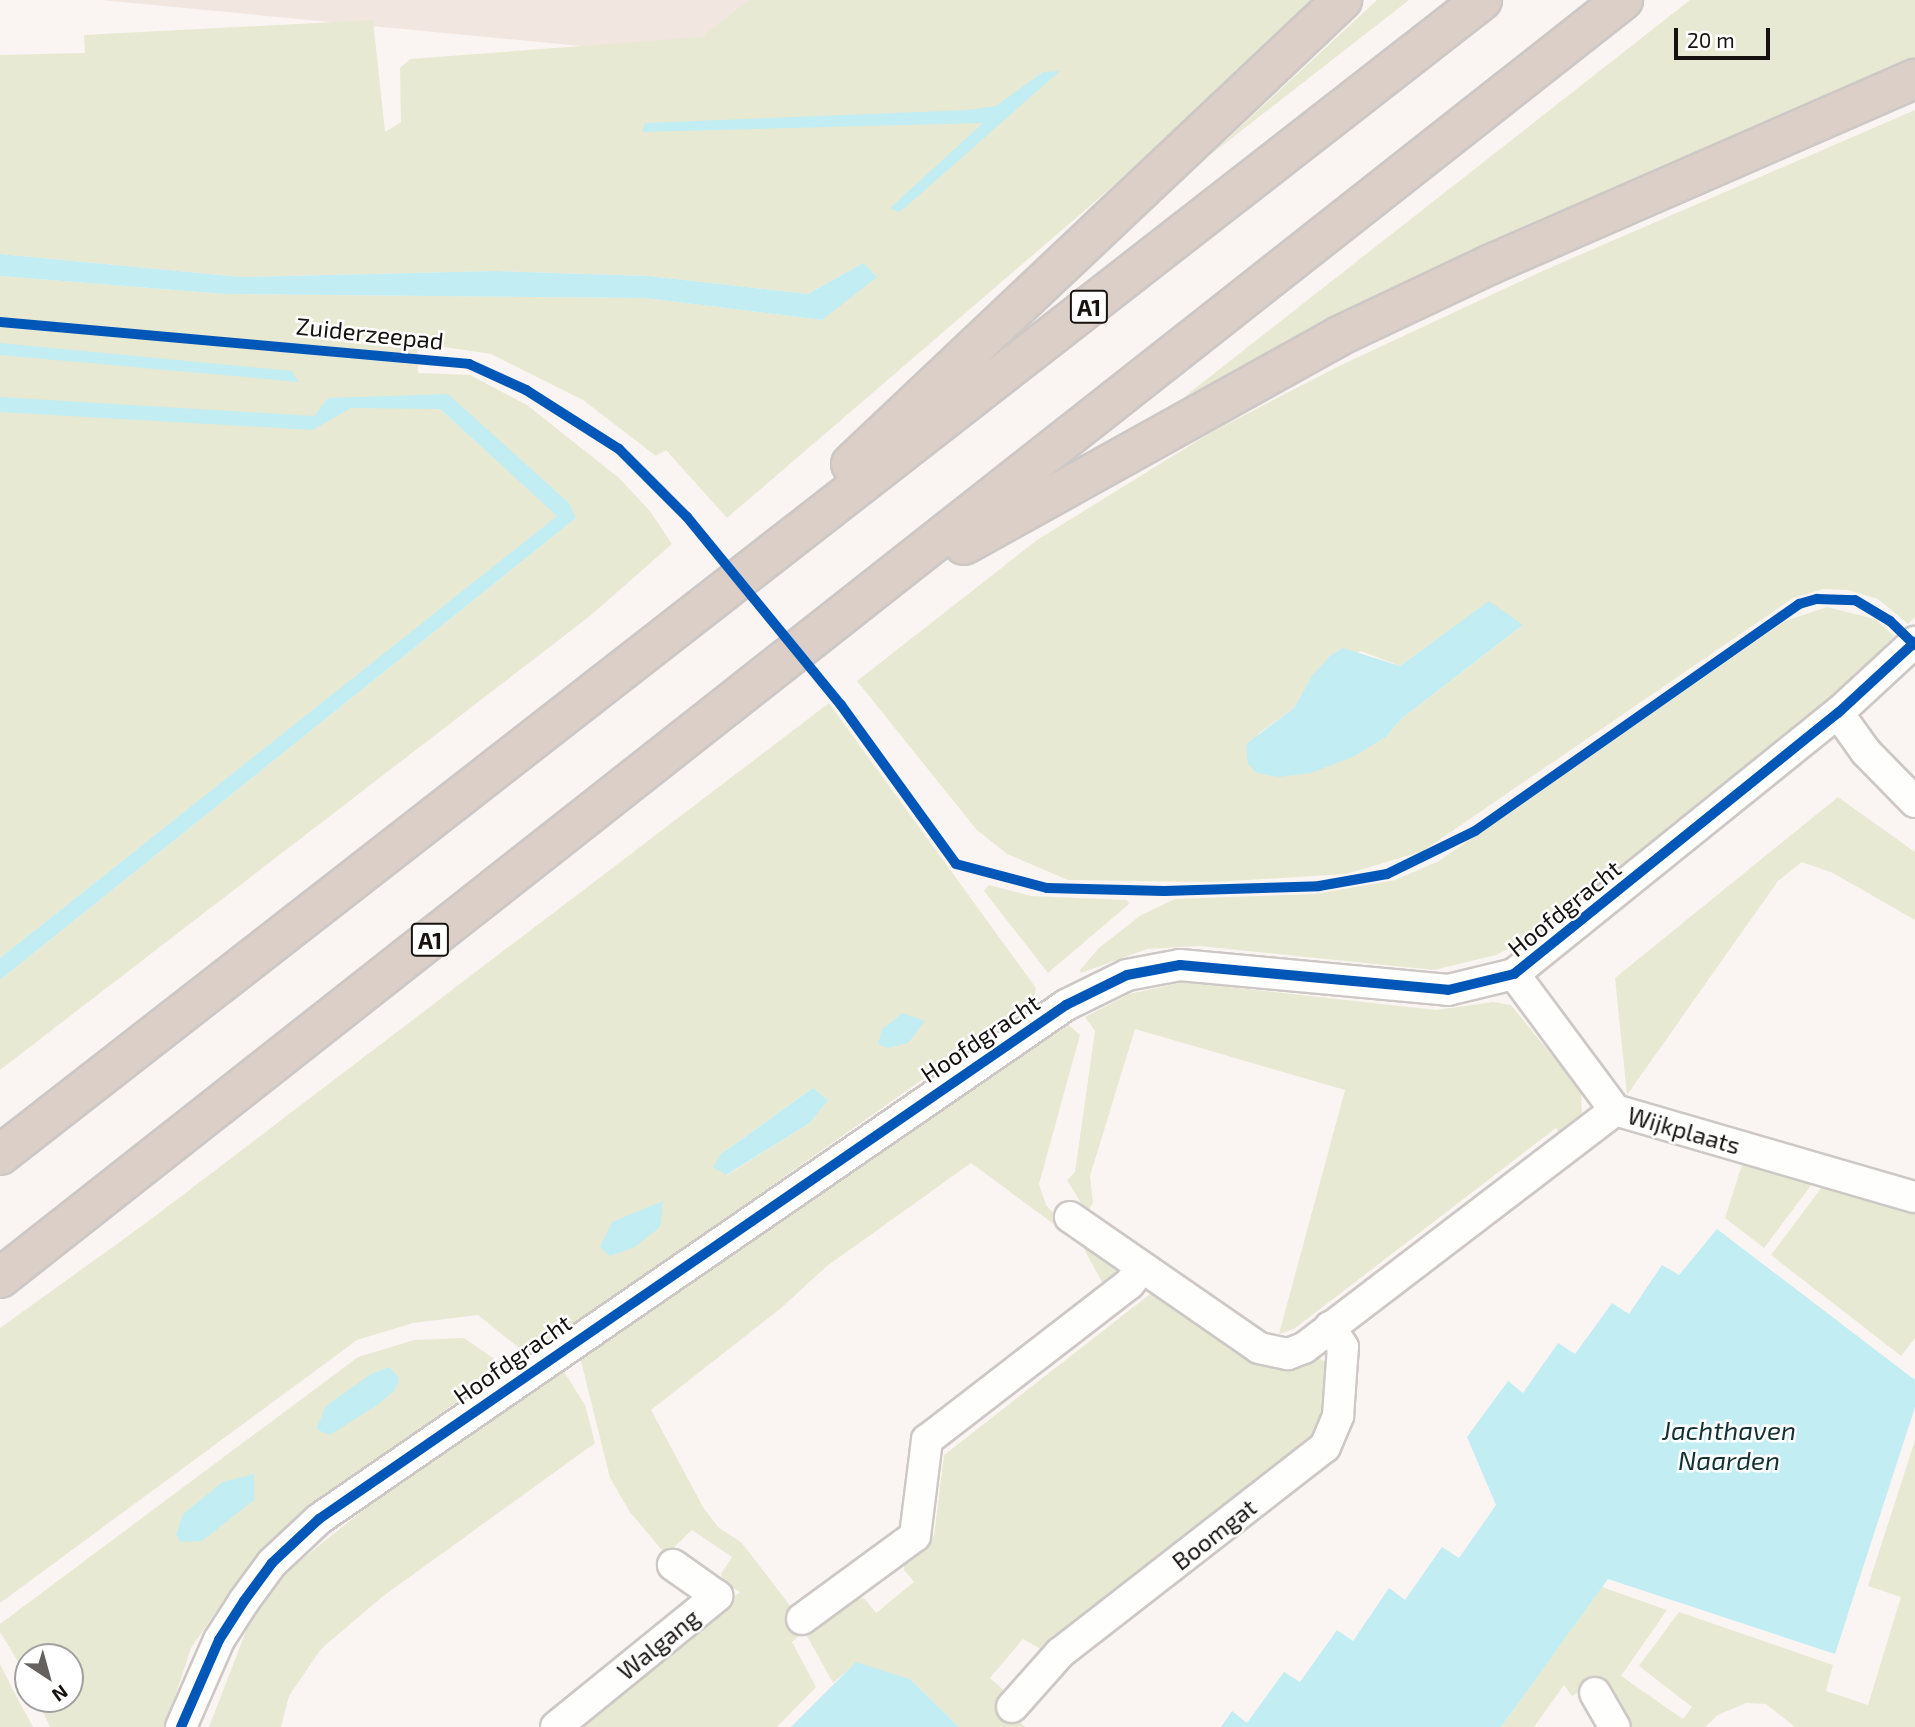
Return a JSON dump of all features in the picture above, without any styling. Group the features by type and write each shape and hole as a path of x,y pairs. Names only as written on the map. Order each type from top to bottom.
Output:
{"highway":[{"name":"A1","path":"695,613 1342,0"},
{"name":"A1","path":"0,1155 1482,0"},
{"name":"A1","path":"0,1278 1623,0"},
{"name":"A1","path":"861,602 1339,337 1489,265 1915,79"}],"street":[{"name":"Hoofdgracht","path":"181,1727 219,1640 244,1601 272,1563 319,1519 1066,1005 1127,975 1180,965 1448,990 1514,974 1838,713 1915,642"},
{"path":"1838,713 1866,752 1915,802"},
{"name":"Wijkplaats","path":"1514,974 1615,1110 1915,1197"},
{"path":"1070,1217 1259,1348 1277,1355 1304,1348 1615,1110"},
{"path":"802,1619 915,1536 927,1440 1129,1284 1142,1268"},
{"name":"Boomgat","path":"1012,1707 1060,1653 1325,1447 1338,1416 1343,1348 1330,1327"},
{"name":"Walgang","path":"556,1727 717,1596 673,1565"},
{"path":"1595,1693 1615,1727"}],"shaded area":[{"path":"101,0 1104,0 1000,86"}],"green space":[{"path":"749,0 1314,0 1112,187 727,518 666,450 656,456 583,400 491,354 417,343 418,373 470,375 527,405 619,478 650,511 672,544 590,616 0,1070 0,980 576,518 557,492 440,409 558,516 0,958 0,276 225,294 645,298 822,320 863,263 808,294 649,276 496,271 241,277 0,254 0,55 85,53 84,35 373,20 385,132 401,122 400,68 410,59 702,37"},
{"path":"1377,0 1409,0 1209,156"},
{"path":"1690,0 1915,0 1915,69 1473,258 1184,397"},
{"path":"1915,110 1915,617 1908,624 1878,599 1848,590 1823,589 1793,598 1423,851 1346,874 1215,882 1068,880 1007,854 976,829 857,681 1037,540 1210,433 1339,366 1547,269","holes":["1489,602 1522,626 1401,719 1387,736 1258,734 1294,708 1311,677 1361,651 1400,666"]},
{"path":"1827,607 1875,619 1894,636 1828,708 1537,935 1496,955 1434,970 1199,946 1147,949 1081,973 1080,970 1099,948 1141,915 1175,899 1315,894 1395,880 1439,861 1785,621"},
{"path":"829,703 1036,988 1033,1002 529,1356 478,1315 413,1323 357,1340 0,1603 0,1328 146,1223","holes":["813,1088 828,1100 810,1123 727,1175 721,1154"]},
{"path":"1838,797 1915,852 1915,920 1833,873 1802,862 1778,881 1627,1095 1615,978"},
{"path":"989,885 1031,896 1127,900 1129,904 1048,973 984,891"},
{"path":"1184,982 1436,1010 1493,1002 1511,1005 1581,1091 1582,1118 1563,1137 1556,1128 1294,1329 1279,1334 1345,1090 1135,1029 1090,1176 1093,1203 1087,1213 1067,1180 1075,1172 1095,1031 1085,1017 1129,994"},
{"path":"1069,1025 1080,1035 1039,1184 1046,1205 1065,1226 1119,1267 1113,1279 1103,1284 1082,1245 971,1163 827,1266 780,1309 651,1410 703,1507 718,1527 742,1543 791,1607 785,1613 800,1635 792,1642 816,1687 777,1727 577,1727 740,1592 723,1582 721,1574 732,1557 692,1530 666,1555 630,1512 610,1478 580,1357 952,1100"},
{"path":"1742,1165 1812,1184 1764,1248 1725,1218"},
{"path":"1822,1187 1915,1214 1915,1338 1901,1356 1771,1255"},
{"path":"1154,1291 1258,1362 1283,1368 1319,1358 1325,1362 1329,1370 1326,1412 1315,1440 1044,1651 1023,1639 990,1678 1008,1694 1001,1703 1025,1727 959,1727 910,1679 856,1663 833,1683 807,1636 857,1597 865,1599 876,1613 914,1582 904,1570 904,1559 934,1536 944,1455"},
{"path":"464,1338 506,1367 312,1505 276,1537 234,1585 191,1648 165,1727 50,1727 44,1713 84,1713 84,1643 14,1643 14,1655 0,1632 0,1624 358,1357 414,1340"},
{"path":"563,1370 585,1405 595,1443 382,1597 321,1649 289,1696 281,1727 209,1727 251,1618 291,1568 381,1496"},
{"path":"1915,1440 1915,1727 1795,1727 1766,1704 1746,1703 1718,1715 1705,1727 1629,1727 1600,1679 1572,1696 1564,1685 1534,1727 1501,1727 1602,1587 1667,1610 1621,1676 1683,1719 1692,1707 1639,1666 1679,1612 1833,1665 1826,1691 1868,1705 1901,1597 1868,1586"},
{"path":"0,1664 14,1692 14,1713 25,1713 33,1727 0,1727"}],"water":[{"path":"1060,71 900,212 890,208 983,123 642,132 645,123 968,110 996,106 1043,72"},
{"path":"0,254 241,277 496,271 649,276 808,294 863,263 877,277 822,320 645,298 225,294 0,276"},
{"path":"0,343 292,371 299,382 0,355"},
{"path":"448,394 569,503 576,518 0,980 0,958 557,516 440,409 351,408 313,430 0,412 0,397 314,416 328,398"},
{"path":"1489,601 1523,625 1401,719 1387,736 1355,756 1311,773 1279,777 1257,773 1248,764 1246,744 1294,708 1311,677 1330,656 1343,648 1400,666"},
{"path":"903,1013 925,1021 908,1043 888,1048 878,1044 882,1029"},
{"path":"813,1088 828,1100 810,1123 726,1175 713,1167 721,1154"},
{"path":"663,1201 660,1227 635,1247 610,1256 600,1247 612,1222"},
{"name":"Jachthaven Naarden","path":"1717,1229 1915,1380 1915,1407 1835,1654 1608,1579 1501,1727 1221,1727 1232,1711 1247,1723 1284,1672 1300,1682 1337,1630 1353,1641 1389,1588 1405,1600 1442,1547 1459,1558 1496,1505 1467,1437 1508,1381 1523,1393 1558,1343 1575,1354 1612,1303 1629,1314 1662,1265 1679,1275"},
{"path":"389,1367 399,1378 395,1390 379,1404 330,1435 316,1429 326,1406 371,1374"},
{"path":"254,1474 254,1500 202,1541 181,1542 176,1534 183,1514 223,1482"},
{"path":"856,1662 910,1679 959,1727 791,1727"}],"cycle path":[{"name":"Zuiderzeepad","path":"0,322 469,364 526,390 619,449 687,517 841,705 956,864 1047,888 1164,891 1319,886 1387,874 1475,831 1799,604 1817,599 1855,600 1890,621 1915,645"},
{"path":"181,1727 219,1640 244,1601 272,1563 319,1519 1066,1005 1127,975 1180,965 1448,990 1514,974 1838,713 1915,642"}]}
